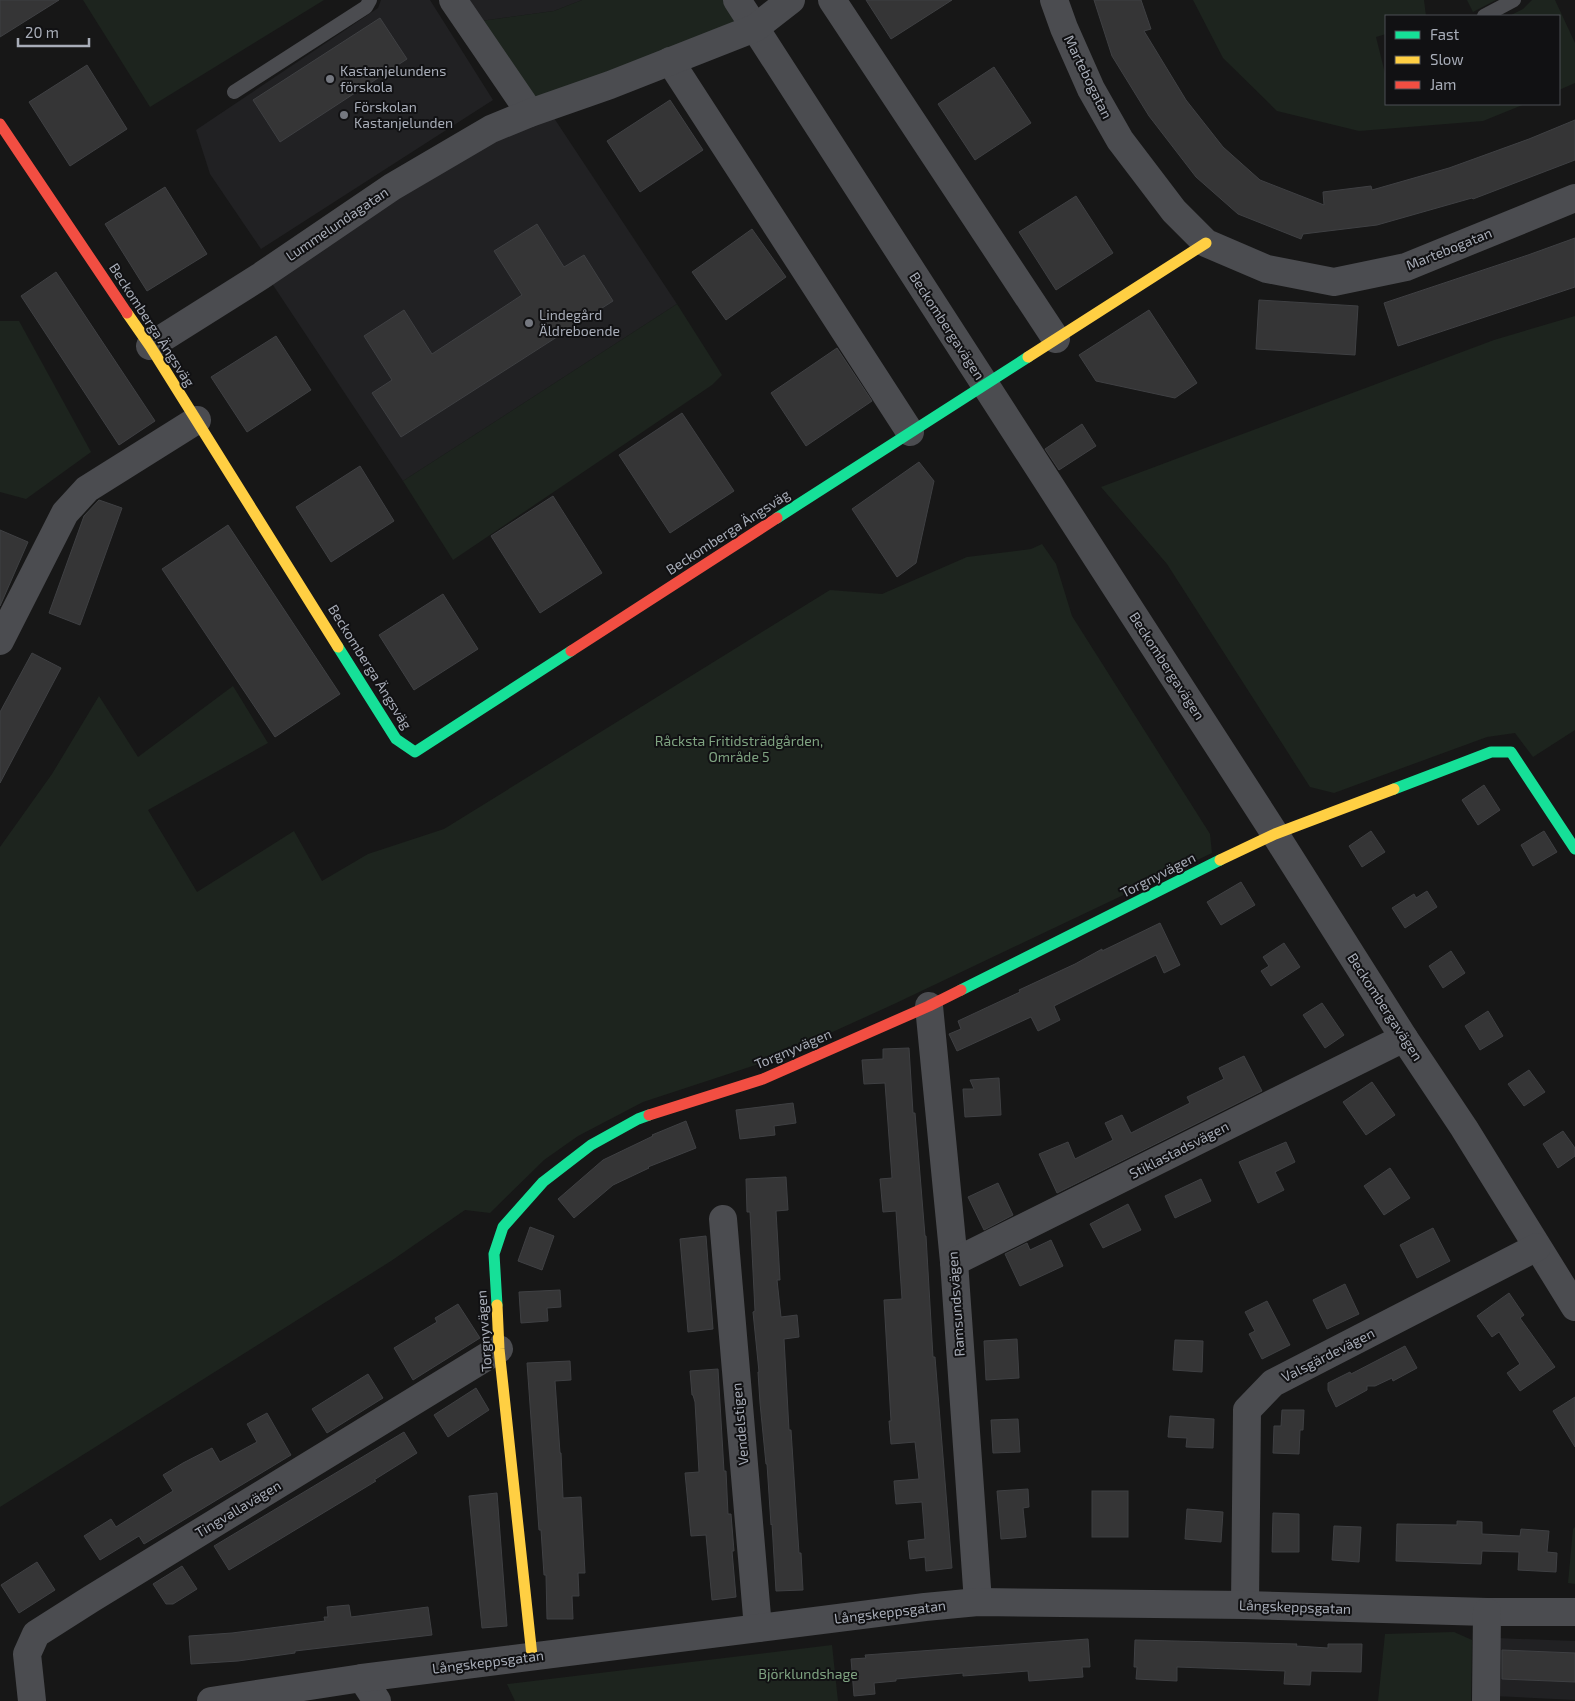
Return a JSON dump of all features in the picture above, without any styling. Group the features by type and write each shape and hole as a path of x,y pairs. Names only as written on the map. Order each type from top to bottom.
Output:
{"street":[{"path":"453,0 530,113"},
{"name":"Beckombergavägen","path":"737,0 1276,834 1404,1038 1464,1128 1575,1307"},
{"path":"755,28 791,0"},
{"path":"832,0 1056,339"},
{"name":"Martebogatan","path":"1054,0 1064,28 1091,89 1120,140 1174,211 1206,243 1266,270 1334,282 1406,267 1575,198"},
{"name":"Lummelundagatan","path":"150,346 262,276 392,187 491,129 755,28"},
{"path":"670,61 910,432"},
{"name":"Beckomberga Ängsväg","path":"0,124 150,346 396,740 415,752 985,384"},
{"path":"985,384 1206,243"},
{"path":"0,641 65,513 87,489 196,420"},
{"name":"Torgnyvägen","path":"532,1656 499,1349 494,1254 503,1227 543,1182 591,1145 638,1119 764,1079 929,1006 1240,850 1276,834 1491,752 1511,752 1575,849"},
{"name":"Ramsundsvägen","path":"929,1006 954,1262 978,1602"},
{"name":"Stiklastadsvägen","path":"954,1262 1404,1038"},
{"name":"Vendelstigen","path":"723,1219 758,1628"},
{"name":"Valsgärdevägen","path":"1245,1605 1248,1410 1273,1383 1537,1247"},
{"name":"Tingvallavägen","path":"32,1701 27,1654 36,1634 91,1598 499,1349"},
{"name":"Långskeppsgatan","path":"211,1701 362,1678 532,1656 978,1602 1575,1612"},
{"path":"1486,1701 1487,1612"},
{"path":"362,1678 377,1701"}],"lane":[{"path":"234,92 366,7 370,0"},
{"path":"1486,15 1514,0"}],"shaded area":[{"name":"Förskolan Kastanjelunden","path":"381,0 430,0 493,100 261,249 210,174 196,130 378,8"},
{"path":"467,0 582,0 554,11 481,21"},
{"path":"552,115 677,304 403,481 269,279 496,136"},
{"path":"1496,1638 1575,1641 1575,1700 1493,1696"}],"green space":[{"path":"83,0 324,0 150,107"},
{"path":"582,0 725,0 736,18 728,30 533,100 481,21 554,11"},
{"path":"1193,0 1424,0 1426,15 1385,15 1385,34 1376,37 1385,73 1385,105 1523,105 1483,121 1359,131 1277,111 1223,58"},
{"path":"1467,0 1496,0 1473,12"},
{"path":"1532,0 1555,0 1575,43 1575,83 1560,90 1560,15 1511,15 1523,9"},
{"path":"677,304 722,375 712,385 453,560 403,481"},
{"path":"1575,316 1575,730 1533,757 1515,733 1487,737 1334,793 1310,787 1167,564 1101,487 1494,340"},
{"path":"0,321 19,321 91,452 26,499 0,492"},
{"name":"Råcksta Fritidsträdgården, Område 5","path":"1042,544 1056,564 1072,616 1210,834 1212,853 894,1004 771,1060 643,1102 578,1136 544,1160 490,1213 465,1210 391,1261 0,1507 0,847 52,774 99,696 138,757 233,686 268,743 148,810 197,892 294,831 322,881 368,854 444,829 830,590 882,594 967,557 1031,549"},
{"path":"1575,1527 1575,1584 1568,1583 1573,1529"},
{"path":"1454,1632 1472,1640 1471,1701 1378,1701 1385,1634"},
{"name":"Björklundshage","path":"832,1645 838,1701 515,1701 507,1684"}],"building":[{"path":"0,0 59,0 0,37"},
{"path":"866,0 952,0 891,39"},
{"path":"1094,0 1141,0 1151,29 1144,31 1186,100 1223,147 1260,180 1324,205 1323,192 1371,186 1372,190 1449,168 1575,120 1575,160 1473,199 1377,225 1303,234 1301,239 1238,214 1196,177 1149,116 1112,56"},
{"name":"Kastanjelundens förskola","path":"380,18 407,59 280,142 253,100"},
{"path":"87,65 127,129 70,166 29,102"},
{"path":"994,67 1031,123 975,160 938,104"},
{"path":"670,100 703,150 640,192 607,141"},
{"path":"165,187 207,254 147,291 105,224"},
{"path":"1076,196 1113,253 1056,290 1019,232"},
{"name":"Lindegård Äldreboende","path":"537,224 564,267 584,255 613,301 401,437 372,393 392,380 364,336 404,310 432,354 522,295 494,251"},
{"path":"752,229 786,277 726,320 692,272"},
{"path":"1575,238 1575,287 1398,346 1384,303"},
{"path":"56,272 155,421 119,445 21,296"},
{"path":"1259,300 1358,306 1355,355 1256,349"},
{"path":"1149,310 1197,383 1175,398 1096,381 1079,355"},
{"path":"276,336 311,390 247,432 211,377"},
{"path":"837,348 872,401 806,446 771,393"},
{"path":"682,413 734,491 670,533 619,455"},
{"path":"1082,424 1096,446 1059,470 1045,449"},
{"path":"919,462 934,481 916,563 897,577 852,509"},
{"path":"360,466 394,521 331,562 296,507"},
{"path":"553,496 602,573 540,613 491,536"},
{"path":"99,500 122,508 80,625 49,613 84,516"},
{"path":"228,525 340,694 275,737 162,569"},
{"path":"0,530 28,542 0,606"},
{"path":"443,594 478,649 414,690 379,635"},
{"path":"32,653 61,668 0,783 0,712"},
{"path":"1484,785 1500,810 1478,825 1462,800"},
{"path":"1371,831 1385,852 1362,867 1349,846"},
{"path":"1544,831 1557,852 1533,866 1521,845"},
{"path":"1241,882 1255,905 1221,925 1207,902"},
{"path":"1427,891 1437,907 1405,928 1392,908 1414,894 1416,898"},
{"path":"1160,923 1180,965 1164,973 1156,955 1054,1006 1060,1020 1038,1031 1031,1017 957,1051 949,1034 961,1029 958,1021 1020,992 1019,990 1102,949 1102,951"},
{"path":"1284,943 1300,967 1271,986 1261,971 1269,966 1263,957"},
{"path":"1451,951 1465,973 1443,988 1429,966"},
{"path":"1322,1003 1344,1035 1325,1048 1303,1015"},
{"path":"1488,1011 1503,1036 1480,1050 1465,1026"},
{"path":"909,1048 913,1113 915,1113 926,1236 933,1357 935,1357 952,1568 926,1571 925,1557 910,1559 908,1541 925,1539 922,1502 896,1504 894,1481 919,1479 915,1442 891,1444 884,1300 902,1299 896,1211 883,1212 880,1179 892,1178 885,1083 864,1084 862,1060 883,1059 883,1049"},
{"path":"1244,1056 1262,1091 1057,1193 1039,1154 1068,1142 1075,1159 1113,1140 1105,1123 1122,1115 1131,1133 1190,1103 1187,1097 1224,1079 1219,1068"},
{"path":"1529,1070 1545,1092 1524,1106 1508,1084"},
{"path":"999,1078 1001,1115 965,1117 963,1089 974,1089 970,1080"},
{"path":"1372,1082 1395,1115 1366,1135 1343,1102"},
{"path":"793,1103 796,1123 774,1126 775,1135 740,1139 736,1110"},
{"path":"686,1121 696,1148 648,1167 613,1185 574,1218 558,1199 603,1160 652,1135"},
{"path":"1563,1131 1575,1148 1575,1156 1558,1168 1543,1144"},
{"path":"1286,1142 1295,1162 1275,1172 1284,1190 1258,1203 1239,1162"},
{"path":"1390,1168 1410,1198 1384,1215 1364,1186"},
{"path":"786,1177 788,1210 776,1211 780,1280 777,1280 781,1317 797,1315 799,1337 784,1339 789,1430 791,1430 803,1590 776,1591 772,1524 753,1312 755,1311 750,1212 747,1212 746,1179"},
{"path":"1201,1179 1211,1201 1175,1218 1165,1196"},
{"path":"998,1183 1013,1215 984,1230 968,1197"},
{"path":"1128,1204 1141,1230 1103,1248 1090,1224"},
{"path":"530,1227 554,1236 542,1270 518,1261"},
{"path":"1433,1228 1450,1261 1417,1278 1400,1245"},
{"path":"706,1236 713,1329 688,1332 680,1239"},
{"path":"1051,1240 1063,1266 1020,1286 1005,1254 1027,1243 1030,1250"},
{"path":"1345,1284 1359,1314 1327,1329 1313,1300"},
{"path":"560,1290 561,1307 547,1308 548,1321 521,1323 519,1292"},
{"path":"1509,1293 1524,1315 1520,1318 1555,1367 1520,1391 1507,1373 1520,1364 1499,1332 1492,1337 1477,1316"},
{"path":"1267,1301 1290,1345 1262,1359 1249,1334 1255,1331 1245,1312"},
{"path":"458,1304 480,1338 413,1380 394,1348 437,1322 435,1318"},
{"path":"1017,1339 1019,1378 986,1380 984,1341"},
{"path":"1175,1340 1203,1341 1202,1372 1173,1370"},
{"path":"1405,1346 1417,1368 1393,1381 1392,1378 1375,1386 1367,1386 1367,1390 1336,1407 1328,1390 1328,1383 1350,1372 1351,1374"},
{"path":"570,1361 571,1380 555,1381 563,1498 581,1497 585,1573 578,1573 579,1596 572,1596 573,1619 547,1619 546,1575 544,1575 541,1530 539,1530 527,1363"},
{"path":"718,1369 724,1471 726,1471 728,1514 731,1514 736,1597 712,1600 706,1535 691,1536 685,1473 699,1472 695,1402 692,1395 690,1371"},
{"path":"368,1374 383,1398 327,1433 312,1409"},
{"path":"476,1388 489,1410 448,1437 434,1415"},
{"path":"1575,1397 1575,1447 1553,1411"},
{"path":"1282,1410 1304,1410 1303,1430 1300,1430 1299,1454 1273,1453 1274,1426 1281,1426"},
{"path":"267,1413 291,1455 144,1544 139,1536 100,1560 84,1536 111,1519 116,1527 173,1491 163,1475 183,1463 212,1448 220,1462 257,1442 247,1424"},
{"path":"1170,1416 1214,1419 1213,1448 1186,1447 1187,1438 1168,1437"},
{"path":"1018,1419 1020,1452 993,1453 991,1420"},
{"path":"404,1432 417,1453 374,1480 376,1481 229,1570 214,1546"},
{"path":"1028,1489 1029,1507 1023,1508 1026,1537 1001,1539 997,1491"},
{"path":"1092,1491 1128,1491 1128,1537 1092,1537"},
{"path":"497,1493 507,1626 482,1628 469,1496"},
{"path":"1187,1509 1223,1512 1221,1542 1185,1539"},
{"path":"1273,1513 1299,1514 1299,1552 1272,1552"},
{"path":"1457,1521 1482,1522 1482,1534 1520,1536 1521,1529 1549,1531 1547,1552 1557,1553 1556,1572 1518,1570 1519,1552 1482,1551 1481,1564 1396,1561 1397,1524 1457,1525"},
{"path":"1334,1526 1361,1527 1359,1562 1332,1560"},
{"path":"37,1562 55,1590 19,1613 1,1585"},
{"path":"182,1566 197,1589 173,1604 166,1604 153,1584"},
{"path":"349,1605 351,1617 428,1607 432,1635 295,1651 295,1653 238,1661 191,1664 189,1636 232,1633 325,1621 324,1617 328,1617 327,1607"},
{"path":"1088,1639 1090,1667 1082,1667 1083,1677 1029,1681 1028,1671 963,1676 963,1673 896,1679 896,1681 874,1683 875,1694 854,1696 851,1659 866,1658 865,1655"},
{"path":"1135,1640 1297,1644 1296,1646 1328,1648 1328,1644 1362,1644 1361,1672 1311,1671 1310,1685 1284,1684 1285,1671 1177,1667 1177,1681 1136,1679 1137,1667 1134,1667"},
{"path":"1502,1650 1575,1653 1575,1682 1502,1679"}],"traffic: fast":[{"path":"777,518 1028,357"},
{"path":"338,647 396,739 415,752 571,651"},
{"path":"1394,789 1491,752 1511,752 1575,849"},
{"path":"961,990 1220,860"},
{"path":"497,1305 494,1254 503,1227 543,1182 591,1145 638,1119 649,1115"}],"traffic: slow":[{"path":"1028,357 1206,243"},
{"path":"127,313 150,346 338,647"},
{"path":"1220,860 1275,834 1394,789"},
{"path":"497,1305 499,1349 532,1656"}],"traffic: jam":[{"path":"0,124 127,313"},
{"path":"571,651 777,518"},
{"path":"649,1115 763,1079 961,990"}],"place":[{"name":"Kastanjelundens förskola","path":"330,79"},
{"name":"Förskolan Kastanjelunden","path":"344,115"},
{"name":"Lindegård Äldreboende","path":"529,323"}]}
